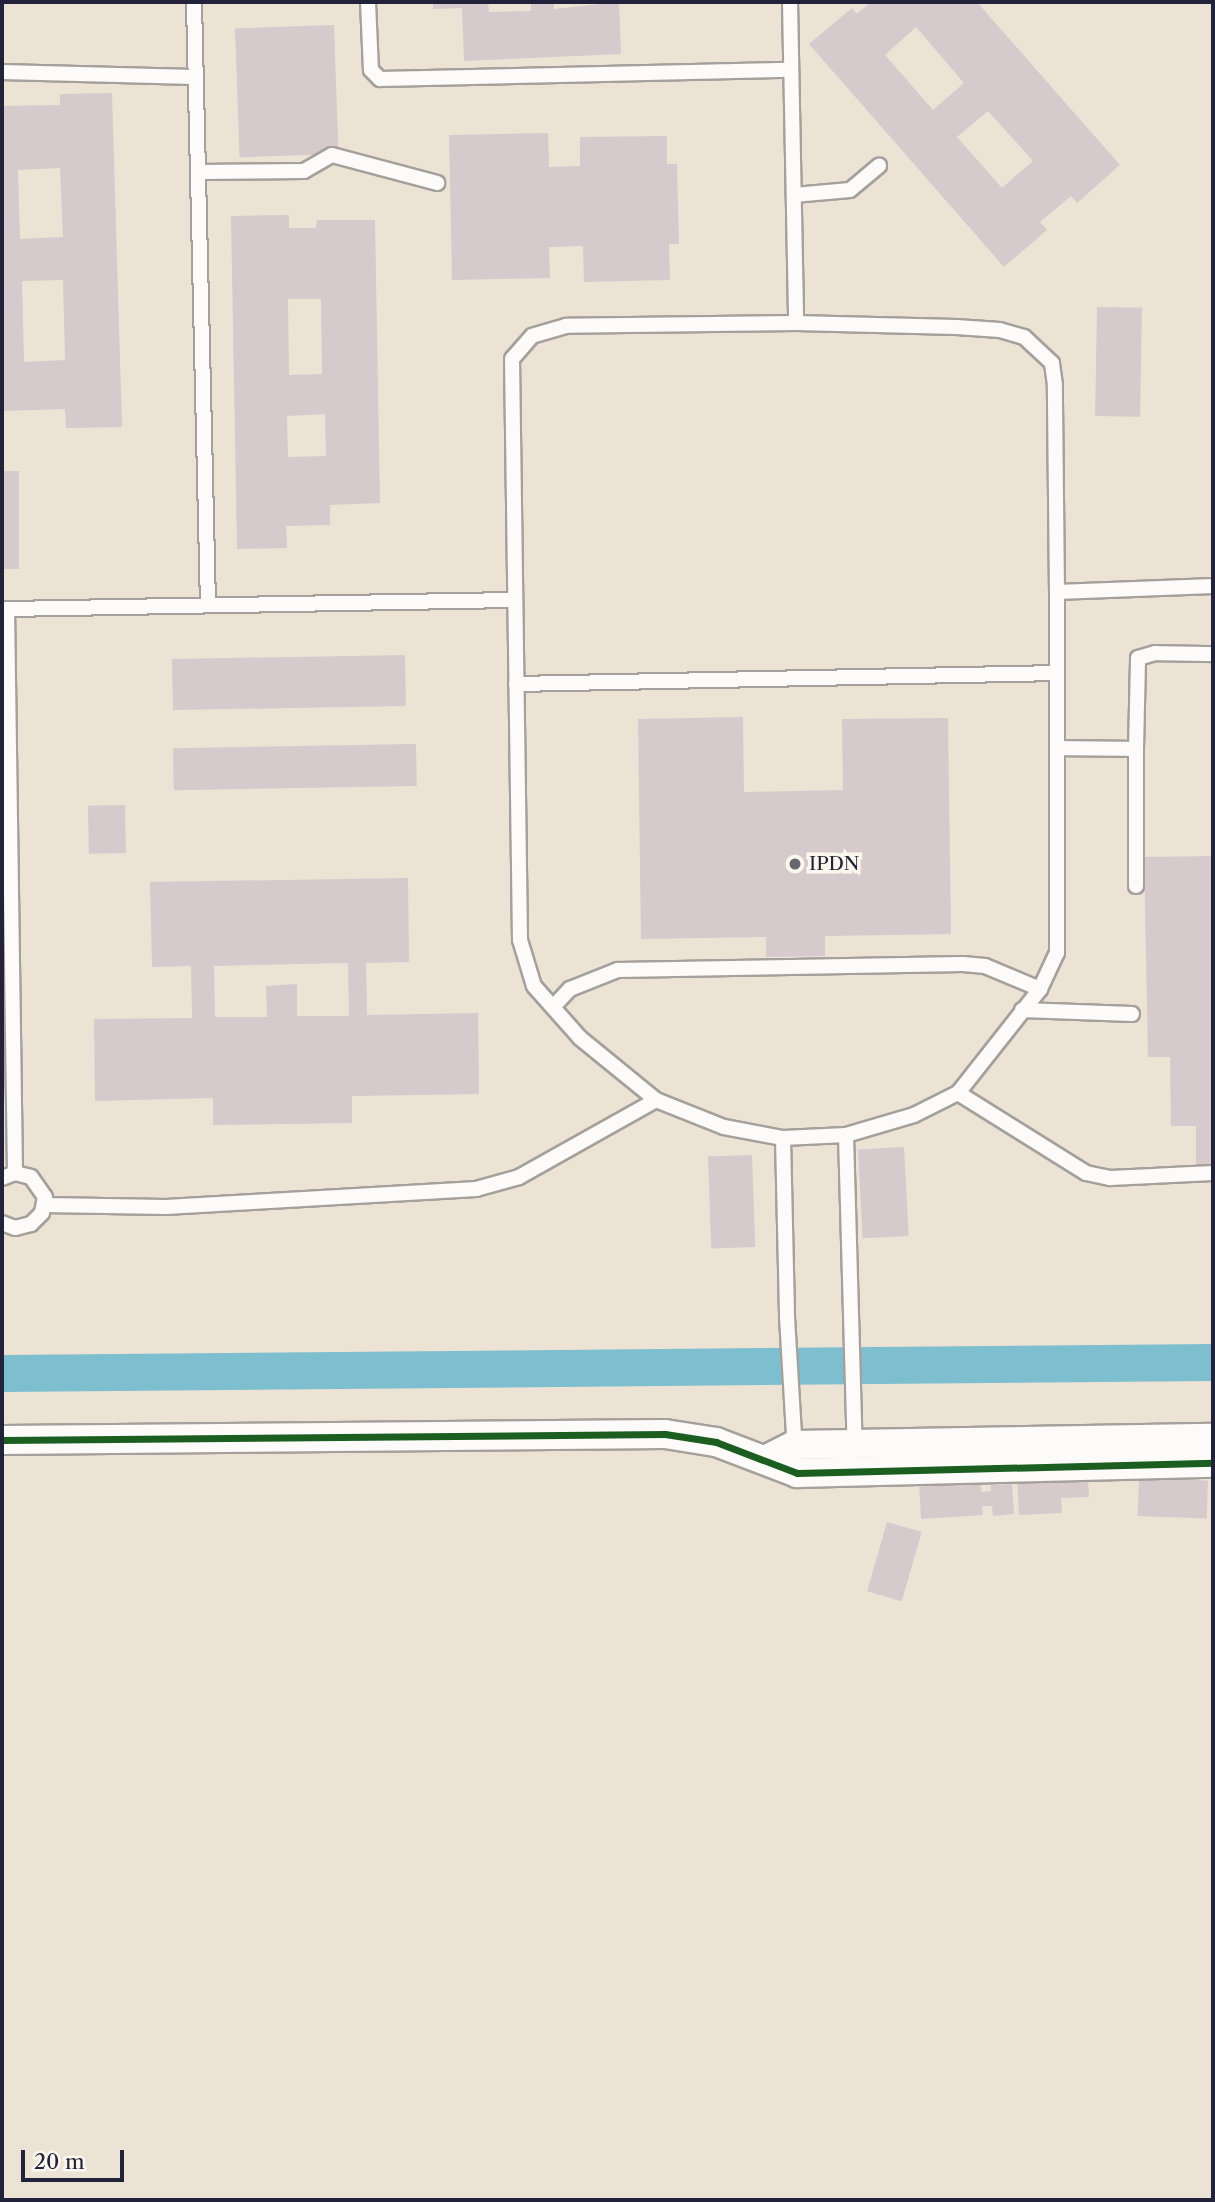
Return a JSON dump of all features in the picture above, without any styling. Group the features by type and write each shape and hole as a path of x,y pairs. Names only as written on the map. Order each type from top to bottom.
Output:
{"street":[{"path":"2,1440 666,1434 695,1436 767,1459 797,1473 1213,1463"},
{"path":"767,1459 794,1435 1213,1438"}],"lane":[{"path":"194,2 208,604"},
{"path":"368,2 371,70 380,79 790,70"},
{"path":"790,2 796,323"},
{"path":"2,72 194,77"},
{"path":"198,172 304,171 332,155 437,183"},
{"path":"794,195 850,191 879,166"},
{"path":"796,323 1000,330 1039,348 1052,363 1055,385 1059,748 1057,953 1040,989 958,1093 914,1115 846,1135 783,1138 724,1127 656,1100 580,1038 534,986 520,940 512,600 511,387 512,359 522,343 566,327 796,323"},
{"path":"1057,592 1213,586"},
{"path":"2,1223 15,1228 31,1224 44,1205 38,1182 8,1176 4,609 512,600"},
{"path":"1136,886 1138,657 1154,653 1213,654"},
{"path":"516,684 1057,673"},
{"path":"1059,748 1136,749"},
{"path":"553,1007 570,989 618,970 963,964 985,965 1040,989"},
{"path":"1022,1010 1132,1014"},
{"path":"958,1093 1086,1173 1110,1178 1213,1173"},
{"path":"44,1205 166,1207 476,1189 519,1177 656,1100"},
{"path":"846,1135 855,1472"},
{"path":"783,1138 787,1317 797,1473"}],"building":[{"path":"433,2 488,2 489,12 531,11 531,2 554,2 554,9 619,2 621,54 464,61 462,8 433,9"},
{"path":"871,2 977,2 1120,165 1077,203 1071,196 1040,222 1047,230 1004,267 809,44 852,8 857,14","holes":["916,27 964,83 933,110 885,55","988,111 1033,161 1002,188 957,137"]},
{"path":"334,25 339,154 240,157 235,28"},
{"path":"112,93 122,427 66,428 65,409 2,411 2,106 60,105 60,94","holes":["60,168 63,237 20,239 18,170","63,280 65,360 24,362 22,281"]},
{"path":"548,133 549,167 580,166 580,137 667,136 667,164 677,164 679,244 669,244 670,280 584,282 583,246 549,247 550,278 452,280 449,135"},
{"path":"289,215 289,228 316,228 317,220 375,220 380,503 330,505 330,525 286,526 287,548 237,549 231,216","holes":["288,299 321,299 322,374 289,375","325,414 326,456 288,457 287,416"]},
{"path":"1097,307 1142,308 1140,417 1095,416"},
{"path":"2,471 19,471 19,569 2,569"},
{"path":"405,655 406,706 173,710 172,659"},
{"name":"IPDN","path":"743,717 744,792 843,790 842,719 948,718 951,934 825,936 825,956 766,957 766,937 641,939 638,719"},
{"path":"416,744 417,786 174,790 173,748"},
{"path":"125,805 126,853 89,854 88,806"},
{"path":"1213,856 1213,1165 1196,1165 1196,1126 1171,1126 1170,1057 1148,1057 1144,857"},
{"path":"408,878 409,962 366,963 367,1015 478,1013 479,1094 352,1096 352,1123 213,1125 213,1098 95,1101 94,1019 192,1018 191,966 152,967 150,882","holes":["348,963 349,1016 297,1016 297,984 266,986 267,1017 215,1017 214,966"]},
{"path":"904,1147 909,1236 863,1238 858,1149"},
{"path":"752,1155 755,1247 711,1248 708,1157"},
{"path":"1017,1476 1088,1479 1089,1497 1061,1498 1062,1513 1019,1515"},
{"path":"1139,1478 1208,1480 1207,1518 1138,1516"},
{"path":"980,1479 981,1492 991,1491 991,1485 1012,1484 1014,1514 993,1516 992,1506 982,1506 983,1515 921,1519 919,1482"},
{"path":"887,1522 922,1532 902,1601 867,1591"}],"waterway":[{"path":"2,1373 1213,1362"}],"cycle path":[{"path":"2,1440 665,1434 716,1442 797,1473 1213,1463"}],"place":[{"name":"IPDN","path":"795,864"}]}
